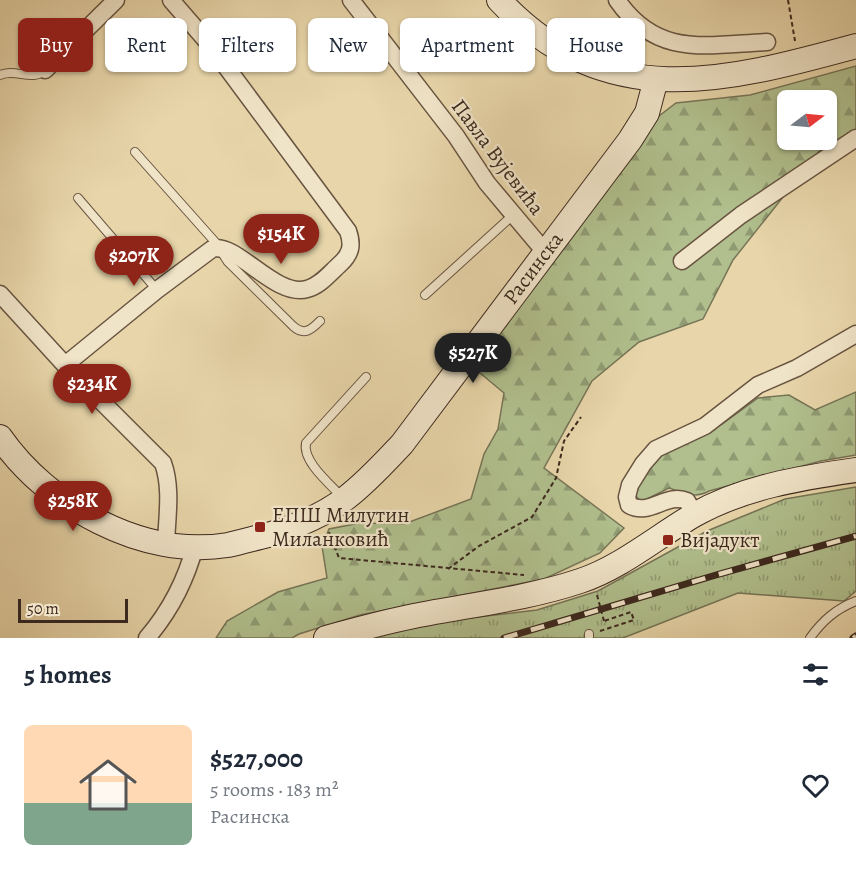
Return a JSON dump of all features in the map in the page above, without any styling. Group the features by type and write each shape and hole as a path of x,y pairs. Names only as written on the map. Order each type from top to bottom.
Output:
{"street":[{"path":"93,23 116,0"},
{"path":"65,364 208,251 219,247 280,284 297,290 305,290 319,284 349,255 351,243 348,231 210,45 171,0"},
{"name":"Павла Вујевића","path":"351,0 456,136 512,216 545,252"},
{"path":"499,0 520,21 580,59 609,70 656,79 731,76 798,62 856,46"},
{"path":"616,0 643,29 670,41 706,45 767,42"},
{"name":"Расинска","path":"0,437 40,483 84,514 136,537 195,546 226,545 279,531 322,512 345,499 373,475 402,444 642,122 652,98 656,79"},
{"path":"682,261 741,215 856,138"},
{"path":"0,294 65,364 163,463 168,486 166,543"},
{"path":"695,515 687,501 677,498 643,509 629,505 627,497 630,485 649,456 665,444 705,426 748,391 797,368 856,334"},
{"path":"326,638 367,626 504,600 582,581 719,503 780,483 856,470"},
{"path":"147,638 166,614 177,594 190,565 195,546"}],"lane":[{"path":"0,75 12,72 36,76 42,72"},
{"path":"135,152 219,247 228,262 298,331 310,330 320,321"},
{"path":"78,198 157,290"},
{"path":"425,295 512,216"},
{"path":"345,499 307,458 305,448 306,443 366,376"},
{"path":"810,638 824,620 836,610 856,601"}],"path":[{"path":"788,0 798,62"},
{"path":"448,569 479,546 532,517 556,478 564,441 581,417"},
{"path":"322,512 339,558 527,575"},
{"path":"589,636 634,620 632,612 604,621 597,595"}],"green space":[{"path":"856,66 856,137 837,141 837,90 777,90 777,150 820,150 733,260 703,319 639,342 592,381 544,468 624,528 600,553 544,579 360,615 292,638 216,638 227,621 278,592 327,578 322,546 329,529 360,523 404,524 471,499 484,454 498,429 504,393 474,368 659,116 676,103 750,95"},
{"path":"856,392 856,455 821,461 699,495 669,488 641,502 636,496 635,491 659,453 722,424 758,398 789,395 815,410"},
{"path":"856,487 856,591 844,601 738,593 623,638 361,638 452,620 537,610 598,591 707,531 785,499"}],"railway":[{"path":"504,638 856,536"}],"place":[{"name":"ЕПШ Милутин Миланковић","path":"260,527"},
{"name":"Вијадукт","path":"668,540"}]}
